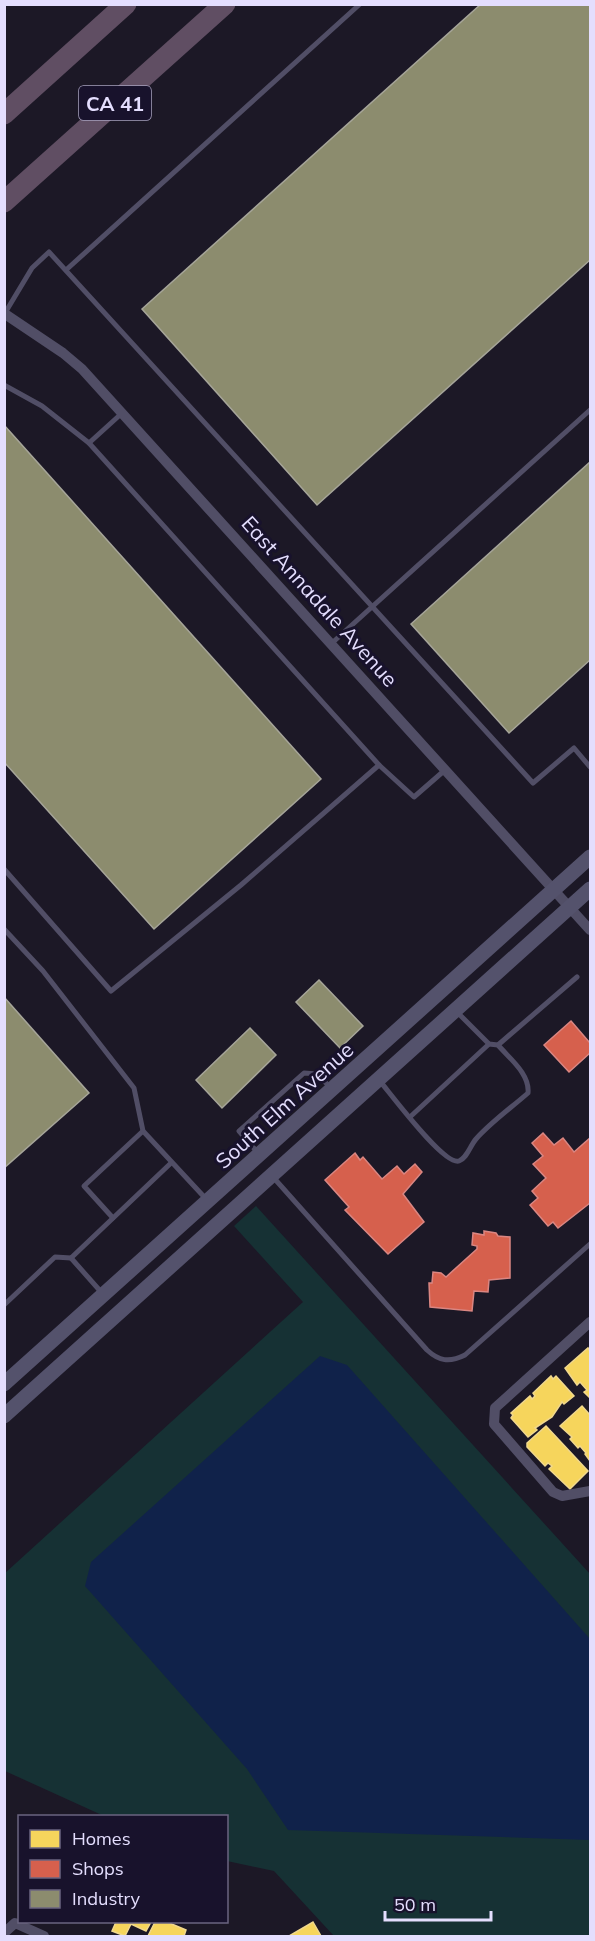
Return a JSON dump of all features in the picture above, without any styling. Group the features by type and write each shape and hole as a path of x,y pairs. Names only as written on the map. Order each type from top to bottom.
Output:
{"highway":[{"name":"CA 41","path":"4,114 126,4"},
{"name":"CA 41","path":"4,202 225,4"}],"main road":[{"name":"South Elm Avenue","path":"4,1384 591,856"},
{"name":"South Elm Avenue","path":"4,1416 591,889"}],"street":[{"name":"East Annadale Avenue","path":"5,314 63,352 123,413 591,930"},
{"path":"591,1322 495,1408 493,1415 494,1424 553,1492 562,1496 591,1491"},
{"path":"4,1933 15,1923 44,1936"}],"lane":[{"path":"66,270 360,4"},
{"path":"5,314 32,268 49,252 533,783 574,748 591,767"},
{"path":"4,385 42,406 88,443 379,765 414,797 446,769"},
{"path":"332,643 591,410"},
{"path":"88,443 123,413"},
{"path":"4,869 111,991 241,885 379,765"},
{"path":"4,929 43,970 134,1088 143,1131 208,1202"},
{"path":"498,1045 577,977"},
{"path":"378,1079 450,1161 457,1162 462,1159 475,1140 528,1093 527,1080 498,1045 489,1044 455,1010"},
{"path":"410,1117 489,1044"},
{"path":"260,1155 239,1131 304,1073 317,1074 332,1089"},
{"path":"113,1218 84,1186 143,1131"},
{"path":"71,1258 171,1163"},
{"path":"272,1176 427,1350 436,1358 446,1361 465,1356 591,1244"},
{"path":"4,1305 55,1257 71,1258 104,1295"}],"green space":[{"path":"256,1206 590,1574 590,1936 334,1936 274,1871 228,1861 228,1815 102,1815 5,1771 4,1574 303,1302 234,1226"}],"water":[{"path":"320,1356 347,1365 590,1639 590,1840 288,1830 247,1769 85,1586 91,1562"}],"building: Homes":[{"path":"588,1348 590,1351 590,1398 584,1392 587,1390 580,1382 577,1385 565,1368"},
{"path":"551,1376 553,1379 556,1376 574,1396 564,1404 562,1402 552,1417 535,1428 537,1430 528,1437 511,1418 513,1415 511,1413 530,1396 532,1399 535,1396 533,1393"},
{"path":"582,1406 590,1415 590,1461 580,1446 578,1448 570,1439 572,1437 560,1426"},
{"path":"546,1426 588,1471 570,1489 549,1469 552,1466 548,1463 545,1466 527,1447 527,1443"},
{"path":"313,1922 321,1936 289,1936"},
{"path":"116,1923 150,1923 146,1931 131,1924 125,1936 112,1931"},
{"path":"154,1923 169,1923 186,1930 184,1936 148,1936"}],"building: Shops":[{"path":"571,1021 590,1043 590,1053 569,1072 544,1045"},
{"path":"543,1133 554,1145 563,1138 574,1152 590,1138 590,1203 558,1228 553,1222 548,1226 530,1205 538,1198 532,1191 546,1178 533,1164 543,1156 532,1143"},
{"path":"355,1153 360,1160 363,1157 382,1179 397,1166 404,1174 415,1164 422,1172 403,1194 424,1222 388,1254 345,1210 349,1207 325,1180"},
{"path":"484,1231 510,1237 510,1278 489,1280 488,1292 474,1291 472,1311 430,1307 429,1283 432,1283 433,1272 441,1273 446,1277 477,1249 477,1246 472,1245 473,1233 484,1235"}],"building: Industry":[{"path":"481,4 590,4 590,260 317,505 142,309"},
{"path":"4,425 321,779 154,929 4,762"},
{"path":"590,462 590,660 509,733 411,624"},
{"path":"319,980 363,1026 340,1048 296,1002"},
{"path":"4,997 89,1093 4,1168"},
{"path":"250,1028 276,1055 222,1108 196,1080"}]}
